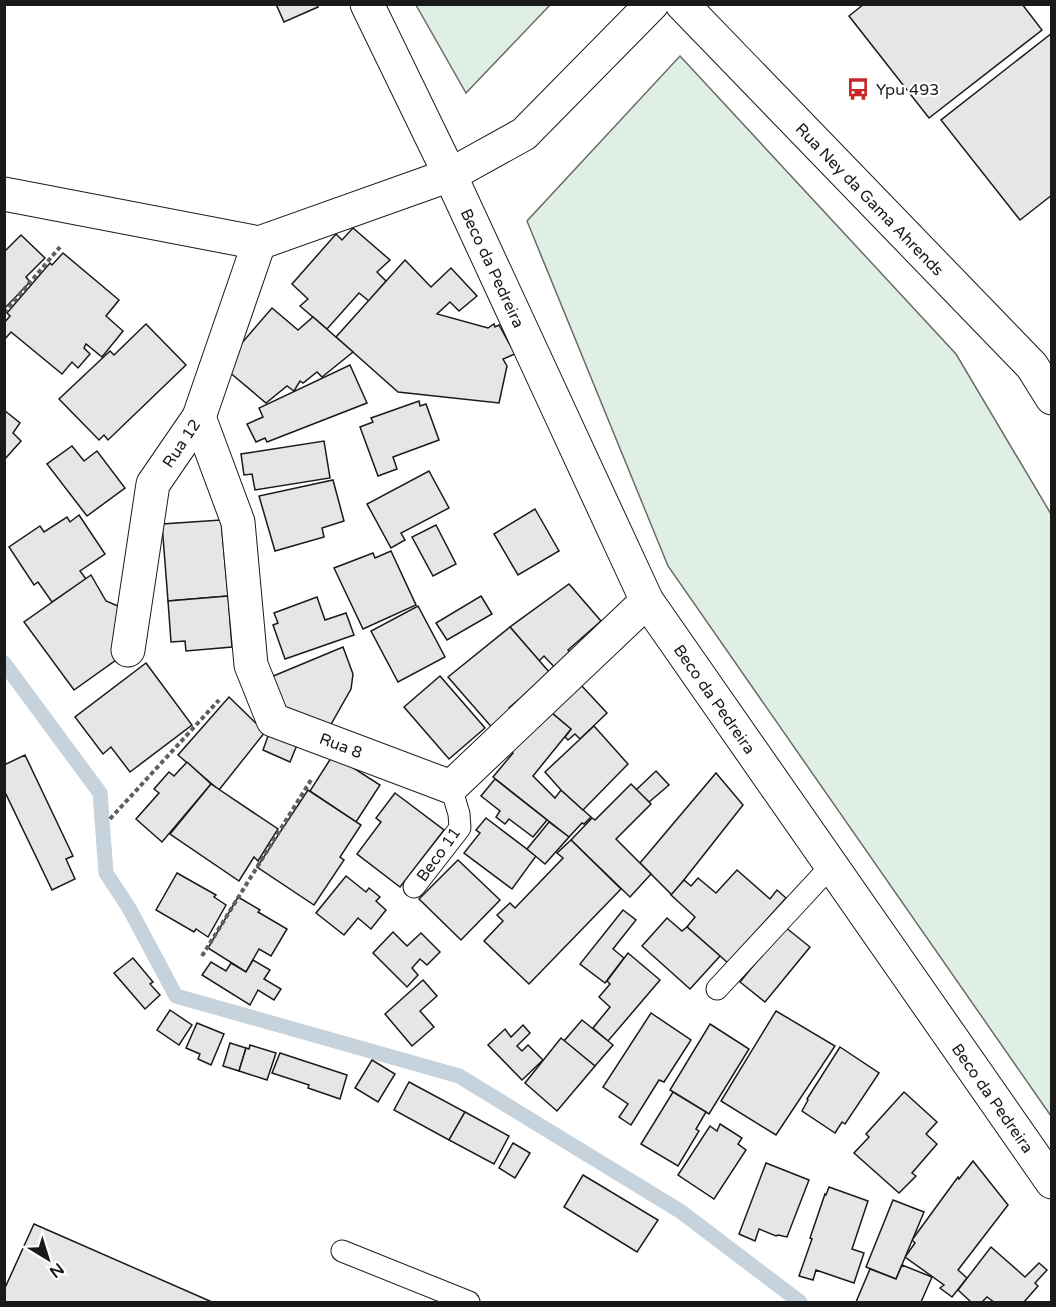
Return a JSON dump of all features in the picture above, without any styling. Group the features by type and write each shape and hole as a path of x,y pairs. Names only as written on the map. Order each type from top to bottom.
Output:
{"street":[{"name":"Beco da Pedreira","path":"367,4 450,175 647,601 1052,1182"},
{"path":"4,194 259,243 450,175 524,134 652,4"},
{"name":"Rua Ney da Gama Ahrends","path":"682,4 1042,358 1052,399"},
{"name":"Rua 12","path":"128,650 153,484 199,417 259,243"},
{"name":"Rua 8","path":"199,417 238,522 251,665 273,720 451,787"},
{"path":"451,787 647,601"}],"lane":[{"name":"Beco 11","path":"414,887 460,828 459,814 451,787"},
{"path":"717,989 831,866"},
{"path":"342,1251 468,1302"}],"path":[{"path":"4,313 90,210"},
{"path":"110,819 251,665"},
{"path":"202,956 334,743"}],"green space":[{"path":"416,5 550,5 466,93"},
{"path":"680,56 956,354 1051,514 1051,1116 668,566 527,221"}],"building":[{"path":"276,4 317,4 318,7 284,22"},
{"path":"864,4 1022,4 1042,30 929,118 849,16"},
{"path":"1052,33 1052,195 1020,220 941,120"},
{"path":"353,228 390,260 377,272 386,281 369,301 359,293 327,329 300,306 308,299 292,284 336,234 342,240"},
{"path":"21,235 45,258 26,277 30,282 4,309 4,252"},
{"path":"63,253 119,300 106,316 123,331 102,357 86,344 84,348 90,354 78,368 72,362 62,374 11,332 4,340 4,323 10,316 7,313 50,263 52,265"},
{"path":"405,260 431,287 451,268 477,296 459,311 450,302 437,314 488,328 494,324 495,327 499,325 515,354 503,359 507,366 499,403 398,392 336,337"},
{"path":"272,308 298,330 313,317 353,352 322,377 317,372 303,383 300,381 294,391 287,386 266,403 222,366"},
{"path":"146,324 186,365 108,440 104,435 99,440 59,399 110,351 114,355"},
{"path":"350,365 367,403 267,442 265,438 256,442 247,424 263,417 259,408"},
{"path":"419,401 420,406 426,404 439,440 393,457 397,469 378,476 360,427 373,422 371,418"},
{"path":"4,410 20,423 13,433 21,441 4,460"},
{"path":"324,441 330,478 255,490 252,474 244,475 241,454"},
{"path":"72,446 84,461 97,451 125,488 87,516 47,464"},
{"path":"429,471 449,508 401,533 405,540 391,548 367,504"},
{"path":"333,480 344,521 322,528 324,537 275,551 259,496"},
{"path":"535,509 559,551 518,575 494,534"},
{"path":"79,515 105,554 80,571 86,579 52,602 38,582 34,585 9,547 40,526 44,532 67,517 70,522"},
{"path":"221,520 228,596 168,601 162,524"},
{"path":"436,525 456,564 433,576 412,537"},
{"path":"391,551 416,605 363,629 334,568 373,553 375,558"},
{"path":"91,575 106,601 125,609 116,660 74,690 24,622"},
{"path":"569,584 601,621 568,650 574,656 558,671 544,656 539,661 510,627"},
{"path":"228,596 232,647 186,651 185,641 171,642 168,601"},
{"path":"481,596 492,614 447,640 436,623"},
{"path":"317,597 325,620 346,613 354,635 285,659 273,625 278,623 274,613"},
{"path":"418,606 445,657 398,682 371,631"},
{"path":"510,627 550,673 509,708 514,714 495,731 448,677"},
{"path":"343,647 353,674 351,689 330,726 283,709 271,677"},
{"path":"146,663 192,725 130,772 111,747 103,754 75,717"},
{"path":"440,676 485,728 449,759 404,707"},
{"path":"580,684 607,713 580,739 575,734 568,740 565,737 571,729 551,712"},
{"path":"229,697 265,732 219,790 178,755"},
{"path":"547,709 571,729 533,776 555,798 561,790 591,817 569,837 493,777 513,753 511,751"},
{"path":"594,726 628,764 583,810 545,772"},
{"path":"269,733 297,745 290,762 263,750"},
{"path":"25,755 73,856 66,859 75,879 52,890 4,790 4,765"},
{"path":"333,755 380,785 356,822 310,791"},
{"path":"187,762 211,784 162,842 136,819 159,793 154,789 169,772 174,776"},
{"path":"656,771 669,785 649,802 636,790"},
{"path":"716,773 743,805 672,895 640,863"},
{"path":"495,779 547,820 533,837 509,819 505,824 496,817 500,811 481,796"},
{"path":"211,784 278,829 258,861 254,857 239,881 170,834"},
{"path":"631,784 651,804 616,839 651,874 630,897 571,840"},
{"path":"308,790 361,825 340,857 344,860 314,905 257,867"},
{"path":"395,793 444,830 400,887 357,854 381,822 376,818"},
{"path":"486,818 536,856 512,889 464,853 480,833 476,830"},
{"path":"549,822 569,837 545,864 527,849"},
{"path":"571,840 621,889 529,984 484,941 503,921 497,915 510,903 515,908 563,858 557,853"},
{"path":"458,860 500,900 461,940 419,899"},
{"path":"737,870 770,899 777,890 786,898 728,963 687,927 695,917 671,895 684,880 691,886 698,878 716,893"},
{"path":"177,873 216,895 214,897 226,905 208,937 196,929 194,932 156,910"},
{"path":"346,876 366,892 369,888 380,897 376,901 386,910 371,929 358,918 344,935 316,913"},
{"path":"238,897 287,929 271,956 259,949 246,972 208,948"},
{"path":"623,910 636,920 613,949 624,958 605,983 580,964"},
{"path":"667,918 682,931 687,927 720,956 690,989 642,946"},
{"path":"785,927 810,947 765,1002 740,982"},
{"path":"393,932 407,946 421,933 440,952 427,965 420,959 412,968 418,975 407,987 373,953"},
{"path":"628,953 660,980 608,1041 593,1028 610,1007 599,997 610,984 607,981"},
{"path":"133,958 153,982 150,984 160,995 145,1009 114,973"},
{"path":"253,960 270,970 264,979 281,989 274,1000 258,990 250,1005 202,975 211,962 226,971 231,963 246,972"},
{"path":"423,980 437,996 420,1011 434,1027 412,1046 385,1014"},
{"path":"170,1010 192,1025 179,1045 157,1030"},
{"path":"776,1011 835,1046 776,1135 721,1101"},
{"path":"651,1013 691,1040 664,1082 659,1080 631,1125 619,1117 628,1104 603,1087"},
{"path":"582,1020 613,1045 595,1066 564,1041"},
{"path":"197,1023 224,1034 211,1065 198,1059 200,1054 186,1048"},
{"path":"710,1024 749,1049 709,1114 670,1090"},
{"path":"523,1025 530,1033 517,1046 522,1051 528,1045 543,1060 522,1080 488,1045 505,1029 511,1037"},
{"path":"561,1038 595,1066 557,1111 525,1083"},
{"path":"230,1043 246,1048 239,1071 223,1066"},
{"path":"250,1045 276,1053 267,1080 239,1071 246,1048 249,1049"},
{"path":"840,1047 879,1073 845,1124 842,1122 835,1133 802,1111 807,1099"},
{"path":"280,1053 347,1075 340,1099 308,1088 309,1085 272,1073"},
{"path":"372,1060 395,1074 378,1102 355,1088"},
{"path":"409,1082 465,1112 449,1140 394,1110"},
{"path":"673,1092 706,1112 696,1129 699,1131 678,1166 641,1144"},
{"path":"904,1092 937,1122 926,1134 937,1144 912,1173 916,1176 899,1193 854,1153 869,1137 866,1134"},
{"path":"465,1112 509,1136 494,1164 449,1140"},
{"path":"720,1124 742,1138 738,1144 746,1150 714,1199 678,1175 710,1126 717,1131"},
{"path":"513,1143 530,1153 515,1178 499,1168"},
{"path":"973,1161 1008,1205 958,1270 967,1278 952,1297 940,1288 944,1285 905,1257 915,1243 912,1240 958,1177 959,1179"},
{"path":"766,1163 809,1180 787,1237 776,1236 759,1229 755,1241 739,1234"},
{"path":"583,1175 658,1220 637,1252 564,1207"},
{"path":"829,1187 868,1201 852,1249 864,1253 854,1283 816,1270 813,1280 799,1276"},
{"path":"893,1200 924,1212 896,1279 866,1267"},
{"path":"34,1224 212,1302 4,1302 4,1290"},
{"path":"991,1247 1025,1277 1039,1263 1047,1270 1035,1283 1038,1286 1024,1302 994,1302 987,1297 982,1302 971,1302 958,1290"},
{"path":"902,1265 932,1277 921,1302 856,1302 870,1269 896,1279"}],"waterway":[{"path":"4,663 100,793 106,873 129,908 176,996 459,1076 680,1211 800,1302"}],"place":[{"name":"Ypu 493","path":"858,89"}]}
